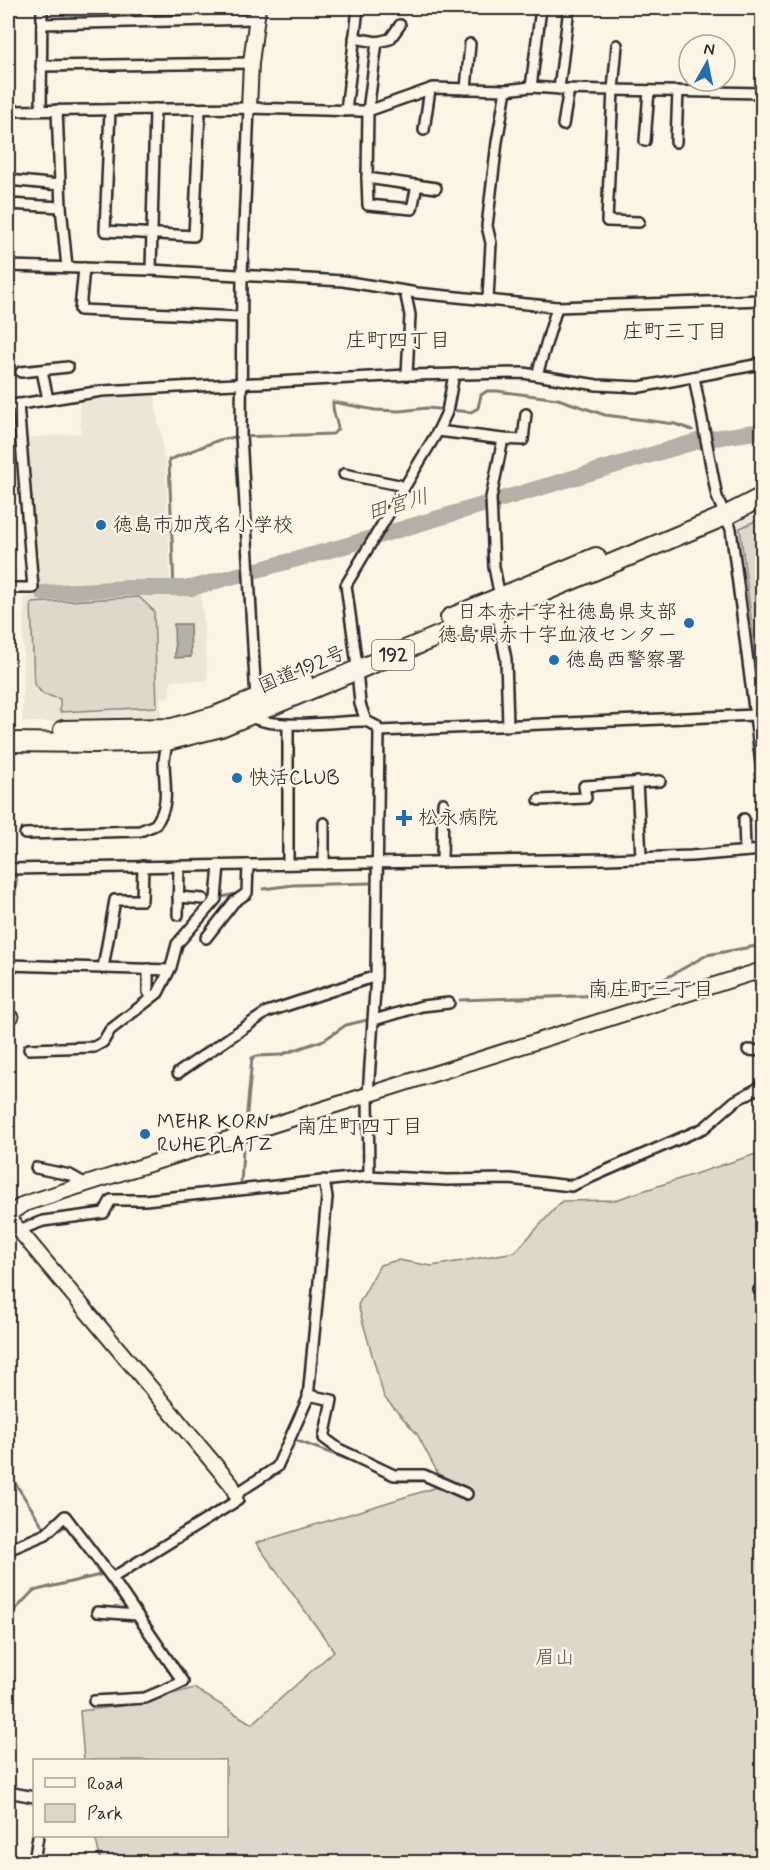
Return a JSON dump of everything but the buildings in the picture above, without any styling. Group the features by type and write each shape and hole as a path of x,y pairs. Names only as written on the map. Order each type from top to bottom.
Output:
{"highway":[{"name":"国道192号","path":"723,510 762,485"},
{"name":"国道192号","path":"8,742 167,741 211,731 253,708 723,510 762,497"},
{"name":"国道192号","path":"8,730 172,728 253,708"}],"street":[{"path":"41,110 42,8"},
{"path":"346,111 358,8"},
{"path":"531,87 540,8"},
{"path":"563,125 569,8"},
{"path":"42,24 257,13 249,108 242,274 241,383 241,438 249,573 253,708 259,722 288,724 366,721 376,726 379,731 376,976 368,1095 369,1176"},
{"path":"354,38 377,42 390,39 400,26"},
{"path":"377,42 368,111 368,205 412,210 417,185"},
{"path":"466,89 470,44"},
{"path":"617,45 607,221 639,222"},
{"path":"41,66 251,63"},
{"path":"8,111 249,108 368,111 430,89 506,90 531,87 677,91"},
{"path":"424,130 430,89"},
{"path":"488,299 492,243 487,226 506,90"},
{"path":"645,141 649,91"},
{"path":"737,92 762,93"},
{"path":"676,142 678,93"},
{"path":"151,270 155,109"},
{"path":"110,110 105,231 194,236 200,109"},
{"path":"57,110 61,207 67,267"},
{"path":"367,178 436,189"},
{"path":"8,180 60,186"},
{"path":"8,204 61,207"},
{"path":"8,266 242,274 343,281 405,291 557,307 762,300"},
{"path":"84,268 80,310 242,317"},
{"path":"405,291 410,315 407,375"},
{"path":"537,375 557,307"},
{"path":"8,588 33,588 13,405 102,391 407,375 537,375 597,385 640,387 755,365 762,361"},
{"path":"21,372 68,367"},
{"path":"42,371 48,399"},
{"path":"366,721 360,704 346,585 438,431 447,410 454,374"},
{"path":"694,377 705,439 723,510 731,529 762,771"},
{"path":"438,431 523,440 526,414"},
{"path":"503,439 491,501 494,567 506,659 508,726"},
{"path":"344,474 399,485 403,489"},
{"path":"379,731 756,715"},
{"path":"288,724 288,864"},
{"path":"25,834 140,831 155,825 165,808 167,787 164,762 167,741"},
{"path":"539,800 586,798 585,786 660,781"},
{"path":"637,782 641,856"},
{"path":"442,862 443,804"},
{"path":"744,819 745,851"},
{"path":"324,823 324,864"},
{"path":"8,869 608,859 641,856 691,856 762,850"},
{"path":"29,1049 94,1047 103,1042 110,1030 158,993 169,970 177,944 216,899 219,865"},
{"path":"206,938 234,902 248,893 248,865"},
{"path":"103,968 115,900 142,900 143,866"},
{"path":"178,915 179,866"},
{"path":"178,897 203,899"},
{"path":"8,965 169,970"},
{"path":"148,969 148,992"},
{"path":"112,1578 238,1500 231,1484 8,1216 24,1204 762,970"},
{"path":"178,1073 267,1012 376,976"},
{"path":"374,1020 422,1006 449,1003"},
{"path":"748,1050 762,1051"},
{"path":"19,1230 43,1221 104,1213 111,1200 145,1200 369,1176 447,1180 510,1179 571,1186 704,1128 735,1101 762,1086"},
{"path":"36,1168 70,1175 86,1184"},
{"path":"236,1494 276,1467 308,1395 327,1197 324,1180"},
{"path":"762,1286 759,1290 762,1295"},
{"path":"308,1395 332,1400 324,1438 339,1449 394,1475 424,1475 467,1494"},
{"path":"8,1550 47,1533 65,1516 112,1578 183,1682 145,1698 94,1701"},
{"path":"97,1612 137,1615"},
{"path":"8,1792 33,1797"},
{"path":"34,1863 38,1837"}],"shaded area":[{"name":"徳島市加茂名小学校","path":"155,395 163,457 165,458 171,592 201,592 208,681 171,680 169,698 160,697 161,719 22,722 24,597 40,596 27,438 81,433 79,401"},
{"path":"762,511 762,745 735,524"},
{"path":"8,595 12,595 11,647 8,647"},
{"path":"174,624 190,624 191,657 175,658"}],"green space":[{"path":"762,518 762,667 757,667 740,528"},
{"path":"139,597 154,611 157,707 60,712 60,699 43,694 34,684 31,603"},
{"name":"眉山","path":"762,1152 762,1862 101,1862 95,1837 228,1837 228,1759 84,1759 80,1711 137,1704 194,1688 252,1724 334,1651 256,1543 444,1485 417,1434 384,1397 358,1305 380,1265 398,1260 432,1266 515,1252 562,1201 615,1200"}],"waterway":[{"path":"174,589 169,460 219,440 235,437 333,434 338,429 333,402 375,410 400,411 427,408 471,412 478,408 481,395 487,391 497,391 558,399 605,415 675,424 692,430"},
{"name":"田宮川","path":"43,593 129,588 191,588 341,547 701,440 762,431"},
{"name":"田宮川","path":"698,436 701,440"},
{"path":"8,895 15,895 17,872"},
{"path":"263,889 293,885 371,883"},
{"path":"218,898 240,893"},
{"path":"460,1000 609,995 659,982 707,955 762,945"},
{"path":"246,1123 252,1058 280,1055 324,1040 346,1025 367,1020"},
{"path":"241,1186 243,1148"},
{"path":"292,1439 361,1464"},
{"path":"8,1472 46,1531"},
{"path":"395,1479 426,1481 466,1500"},
{"path":"8,1486 16,1486"},
{"path":"8,1631 12,1613 33,1591 100,1575 66,1526 50,1535"}],"place":[{"name":"徳島市加茂名小学校","path":"101,525"},
{"name":"日本赤十字社徳島県支部 徳島県赤十字血液センター","path":"689,623"},
{"name":"徳島西警察署","path":"554,660"},
{"name":"快活CLUB","path":"237,778"},
{"name":"松永病院","path":"404,818"},
{"name":"MEHR KORN RUHEPLATZ","path":"145,1134"}],"district":[{"name":"庄町三丁目","path":"675,332"},
{"name":"庄町四丁目","path":"398,341"},
{"name":"南庄町三丁目","path":"651,990"},
{"name":"南庄町四丁目","path":"360,1127"}]}
